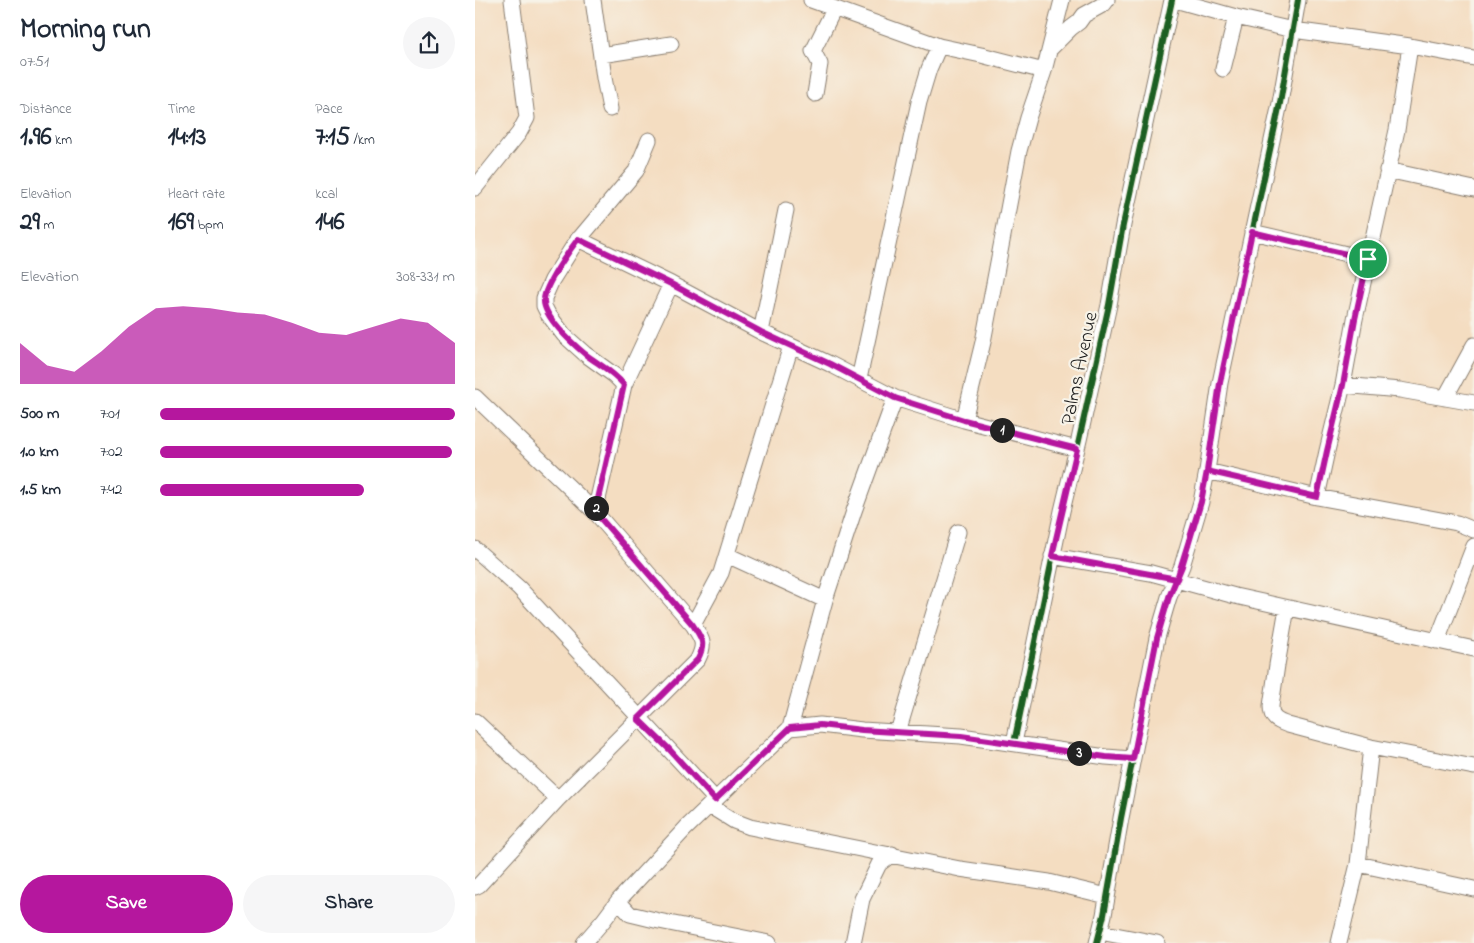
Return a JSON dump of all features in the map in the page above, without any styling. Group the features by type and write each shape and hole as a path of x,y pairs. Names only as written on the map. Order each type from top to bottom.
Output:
{"street":[{"path":"475,188 519,133 527,118 512,0"},
{"path":"593,0 610,109"},
{"path":"811,0 939,46 981,54 1044,71"},
{"path":"964,420 983,342 1019,151 1044,71 1062,0"},
{"path":"1049,50 1079,22 1084,14 1104,4 1107,0"},
{"path":"1173,0 1293,30 1410,46 1474,58"},
{"name":"Palms Avenue","path":"1014,743 1052,556 1109,306 1123,226 1173,0"},
{"path":"1157,943 1098,937 1157,638 1201,502 1220,383 1280,103 1298,0"},
{"path":"815,94 820,64 813,51 834,9"},
{"path":"1223,69 1236,17"},
{"path":"601,55 671,44"},
{"path":"859,379 919,102 929,69 939,46"},
{"path":"1317,497 1343,385 1355,319 1397,130 1410,46"},
{"path":"624,385 615,375 585,354 564,335 544,306 544,298 552,280 578,239 636,171 649,140"},
{"path":"1387,170 1474,189"},
{"path":"761,332 786,210"},
{"path":"1252,232 1368,259"},
{"path":"578,239 895,398 964,420 1077,449"},
{"path":"595,512 624,385 671,284"},
{"path":"693,625 721,573 791,346"},
{"path":"1445,398 1474,346"},
{"path":"1343,385 1400,390 1474,403"},
{"path":"475,397 595,512 693,625 703,640 702,650 698,659 475,887"},
{"path":"584,943 618,901 686,828 790,728 825,600 854,511 895,398"},
{"path":"1207,471 1317,497 1457,523 1474,530"},
{"path":"897,732 958,532"},
{"path":"1437,641 1474,546"},
{"path":"475,549 519,588 638,719 669,749 713,803 734,821 750,827 960,869 1049,882 1107,896"},
{"path":"727,555 825,600"},
{"path":"1052,556 1177,579 1235,596 1474,649"},
{"path":"1287,608 1271,706 1273,718 1288,725 1371,747 1474,767"},
{"path":"475,721 559,799"},
{"path":"790,728 820,725 961,736 1106,757 1133,759"},
{"path":"1339,943 1359,864 1371,747"},
{"path":"853,943 862,899 879,864 892,854"},
{"path":"1359,864 1474,889"},
{"path":"618,901 630,914 659,922 769,943"}],"cycle path":[{"path":"1014,743 1062,511 1109,305 1123,225 1172,0"},
{"path":"1097,943 1157,638 1169,597 1182,566 1201,502 1220,383 1280,103 1298,0"}],"route":[{"path":"1368,259 1252,232 1220,383 1201,502 1182,566 1177,579 1169,597 1157,638 1133,759 1106,757 961,736 862,730 820,725 790,728 715,800 669,749 638,719 698,659 702,650 703,640 693,625 595,512 624,385 615,375 585,354 564,335 544,306 544,298 552,280 578,239 895,398 964,420 1077,449 1052,556 1177,579 1201,502 1207,471 1317,497 1343,385 1368,259"}]}
